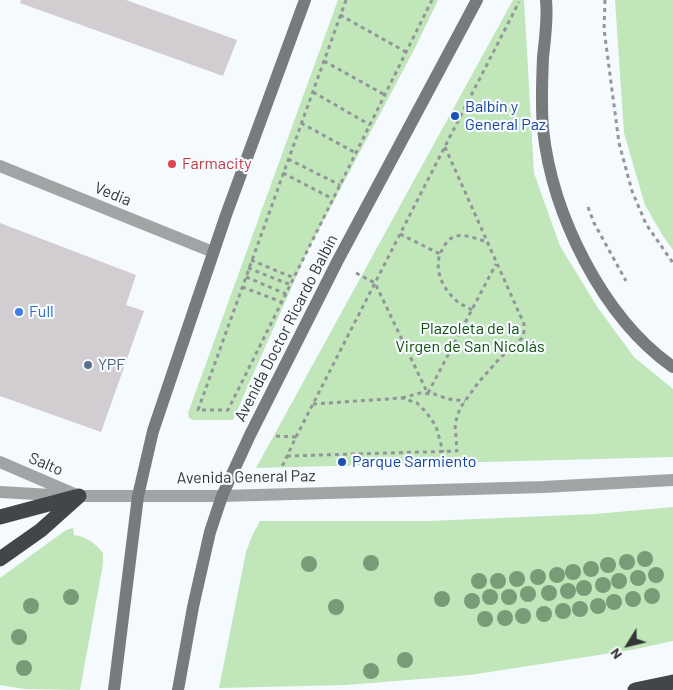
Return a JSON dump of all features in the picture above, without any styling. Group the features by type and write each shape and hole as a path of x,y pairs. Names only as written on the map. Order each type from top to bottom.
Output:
{"highway":[{"path":"0,517 79,496"},
{"path":"0,559 41,530 79,496"},
{"path":"635,690 673,682"}],"main road":[{"path":"114,689 138,496 153,432 213,252 305,0"},
{"name":"Avenida Doctor Ricardo Balbín","path":"178,689 193,607 210,532 222,496 254,427 337,262 477,0"},
{"path":"546,0 547,12 542,93 543,129 560,204 585,262 600,288 639,338 662,360 673,367"}],"street":[{"name":"Vedia","path":"0,166 213,252"},
{"name":"Salto","path":"0,462 79,496"},
{"name":"Avenida General Paz","path":"0,492 79,496 222,496 543,487 673,480"}],"path":[{"path":"346,0 198,410 228,410 432,0"},
{"path":"605,0 604,29 619,143 632,191 646,224 673,263"},
{"path":"280,470 519,2"},
{"path":"340,15 406,52"},
{"path":"324,60 385,95"},
{"path":"312,92 370,125"},
{"path":"301,123 356,153"},
{"path":"287,456 457,451 455,424 460,408 499,359 522,338 524,324 445,147"},
{"path":"288,159 340,185"},
{"path":"283,173 333,199"},
{"path":"585,200 594,222 627,284"},
{"path":"400,234 440,254"},
{"path":"472,310 454,298 444,286 438,269 440,254 447,241 455,236 469,237 487,242"},
{"path":"252,260 294,278"},
{"path":"337,262 375,283 428,394"},
{"path":"428,394 497,264"},
{"path":"248,268 290,285"},
{"path":"246,277 286,294"},
{"path":"242,287 282,302"},
{"path":"313,404 402,398 420,393 465,401"},
{"path":"402,398 417,403 426,412 436,426 443,452"},
{"path":"276,436 296,437"}],"green space":[{"path":"338,0 438,0 416,46 308,250 233,420 194,420 189,418 188,413"},
{"name":"Plazoleta de la Virgen de San Nicolás","path":"513,0 524,0 534,173 560,246 598,308 634,357 673,389 673,457 256,468"},
{"path":"615,0 673,0 673,250 645,205 624,133"},
{"path":"673,507 673,641 631,650 470,675 346,685 219,688 246,552 260,521 429,521 595,514"},
{"path":"73,528 74,535 90,541 103,553 103,564 80,690 25,689 0,685 0,578 66,530"}],"building":[{"path":"21,0 126,0 237,40 223,76 20,3"},
{"path":"0,223 136,275 126,305 144,311 101,432 0,396"}],"place":[{"name":"Balbín y General Paz","path":"455,116"},
{"name":"Farmacity","path":"172,164"},
{"name":"Full","path":"19,312"},
{"name":"YPF","path":"88,365"},
{"name":"Parque Sarmiento","path":"342,462"}]}
